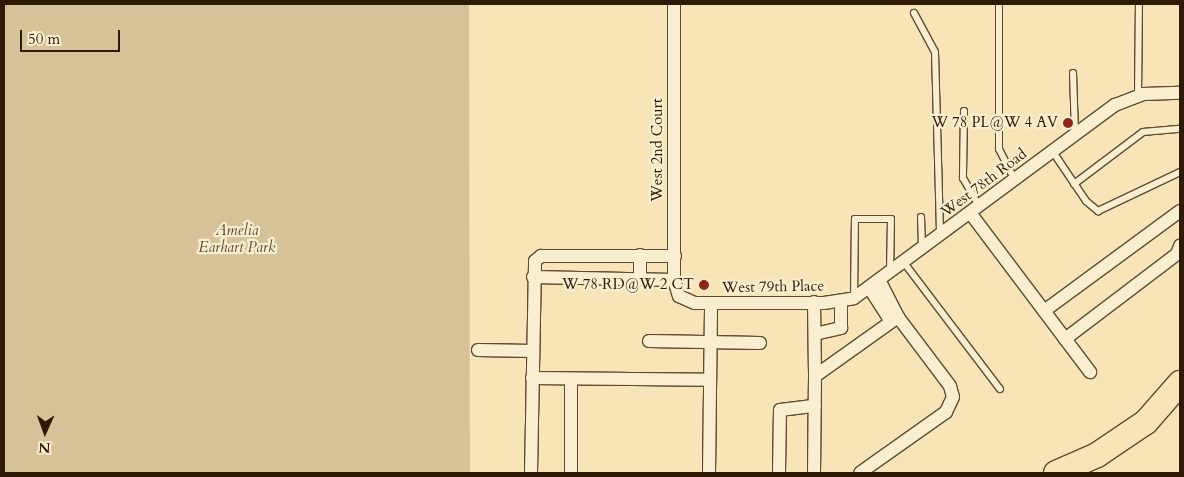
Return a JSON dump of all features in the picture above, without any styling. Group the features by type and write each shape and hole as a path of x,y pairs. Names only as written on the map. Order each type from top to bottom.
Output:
{"highway":[{"path":"1056,473 1096,455 1146,422 1180,383"}],"street":[{"name":"West 2nd Court","path":"674,4 674,280 680,296"},
{"name":"West 78th Road","path":"876,284 940,238 1115,105 1138,96 1180,94"},
{"path":"975,210 1044,311 1090,372"},
{"path":"1044,311 1180,211"},
{"path":"1065,339 1177,254 1180,246"},
{"path":"640,255 640,279"},
{"path":"531,473 533,277 535,261 541,256 675,256"},
{"path":"533,277 674,280"},
{"path":"860,473 946,412 952,401 950,386 898,317 876,284"},
{"name":"West 79th Place","path":"680,296 710,304 814,302 848,299 876,284"},
{"path":"815,334 842,328 848,299"},
{"path":"814,302 814,473"},
{"path":"709,473 710,304"},
{"path":"815,376 898,317"},
{"path":"648,341 760,343"},
{"path":"478,350 533,351"},
{"path":"532,378 709,380"},
{"path":"571,379 571,473"},
{"path":"779,473 780,410 815,406"}],"lane":[{"path":"999,4 999,149 1015,180"},
{"path":"1138,4 1138,96"},
{"path":"914,14 935,52 940,238"},
{"path":"1072,73 1075,134"},
{"path":"964,110 963,178 975,210"},
{"path":"1074,184 1143,132 1180,129"},
{"path":"1053,152 1074,184 1098,211 1180,172"},
{"path":"921,217 922,251"},
{"path":"848,299 855,219 891,220 876,284"},
{"path":"905,264 1000,389"}],"green space":[{"name":"Amelia Earhart Park","path":"4,4 469,4 470,473 4,473"}],"place":[{"name":"W 78 PL@W 4 AV","path":"1068,123"},
{"name":"W 78 RD@W 2 CT","path":"704,285"}]}
